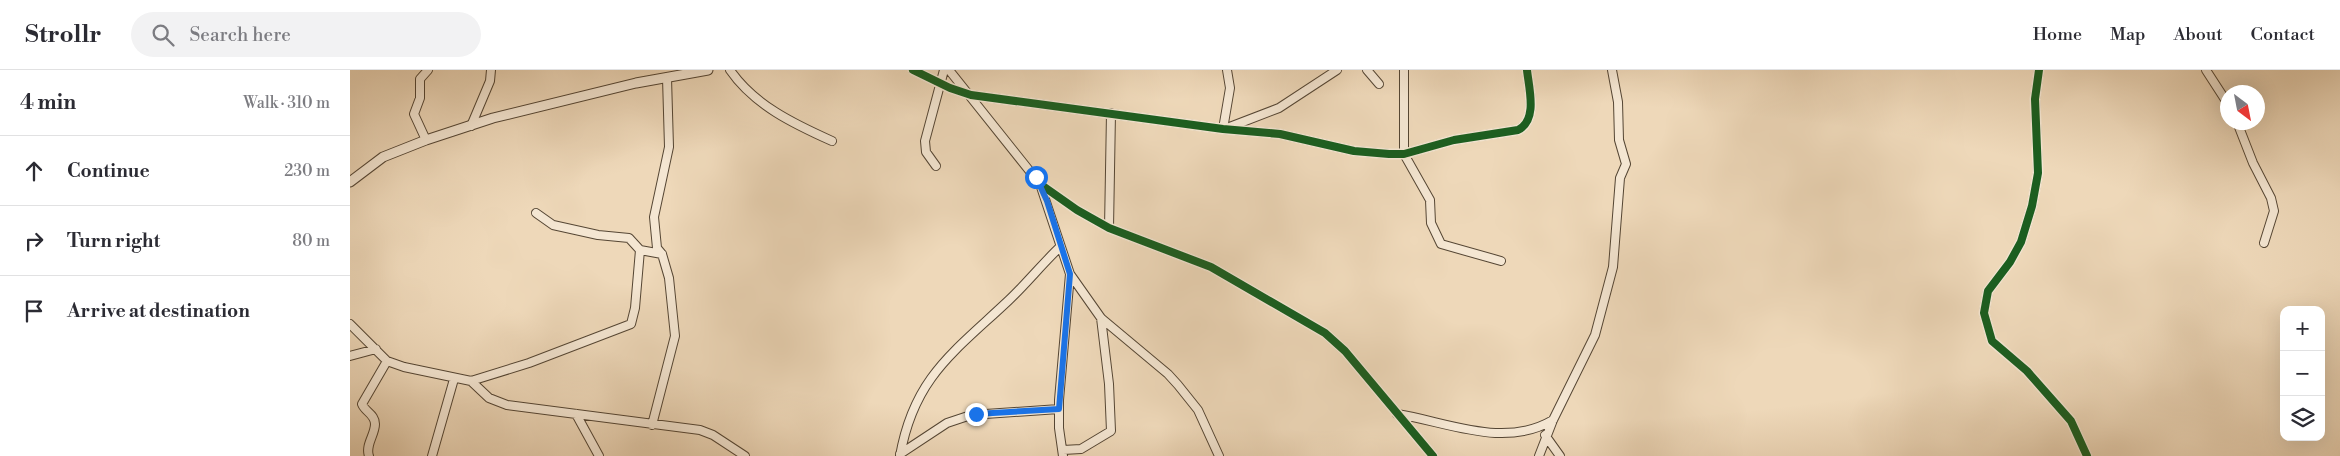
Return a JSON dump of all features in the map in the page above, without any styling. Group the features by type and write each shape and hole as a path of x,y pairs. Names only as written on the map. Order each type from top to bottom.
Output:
{"street":[{"path":"426,140 414,114 420,98 420,79 428,70"},
{"path":"471,126 490,81 491,70"},
{"path":"350,182 384,157 426,140 526,109 708,70"},
{"path":"730,70 744,90 780,115 832,141"},
{"path":"913,70 971,95 1222,129 1280,134 1354,151 1404,154 1430,145 1518,130 1526,126 1530,118 1527,70"},
{"path":"936,166 926,152 925,141 944,70"},
{"path":"949,70 971,95 1040,184 1076,210 1109,228 1211,267 1325,333 1345,351 1433,456"},
{"path":"1222,129 1230,88 1227,70"},
{"path":"1222,129 1279,108 1337,70"},
{"path":"1367,70 1379,84"},
{"path":"1404,70 1404,154 1430,200 1431,223 1441,244 1501,261"},
{"path":"1539,456 1553,420 1595,335 1613,267 1620,178 1626,164 1619,140 1618,102 1612,70"},
{"path":"2039,70 2035,119 2038,173 2032,206 2017,248 1988,291 1984,313 1992,341 2027,371 2071,421 2087,456"},
{"path":"2206,70 2220,92"},
{"path":"652,425 675,336 669,278 662,254 656,245 654,218 669,147 667,78"},
{"path":"1109,228 1111,113"},
{"path":"2239,130 2253,164 2271,198 2274,211 2264,243"},
{"path":"1040,184 1070,274 1101,318 1172,379 1198,410 1219,456"},
{"path":"536,213 556,226 598,235 629,238 640,250 662,254"},
{"path":"900,455 902,438 915,402 932,376 948,357 1018,291 1060,247"},
{"path":"350,324 386,360 404,367 454,379 471,381 529,363 631,324 635,308 640,250"},
{"path":"1070,274 1059,409 1063,453 1081,449 1111,431 1109,384 1101,318"},
{"path":"350,356 376,349"},
{"path":"369,456 367,450 375,423 374,418 362,404 386,360"},
{"path":"432,456 454,379"},
{"path":"471,381 482,392 498,402 652,425 700,430 713,435 745,456"},
{"path":"900,455 947,423 971,415 1004,411 1059,409"},
{"path":"576,414 599,456"},
{"path":"1397,414 1493,434 1539,429 1553,420"},
{"path":"1539,429 1560,456"}],"cycle path":[{"path":"913,70 950,88 971,95 1223,129 1280,134 1354,151 1389,154 1404,154 1454,140 1518,130 1524,125 1530,112 1531,103 1527,70"},
{"path":"2039,70 2035,99 2038,173 2032,206 2021,242 2010,262 1988,291 1984,313 1992,341 2027,371 2071,421 2087,456"},
{"path":"1040,184 1077,210 1109,228 1211,267 1325,333 1345,351 1433,456"}],"route":[{"path":"976,414 1059,409 1060,372 1070,274 1047,201 1036,177"}]}
